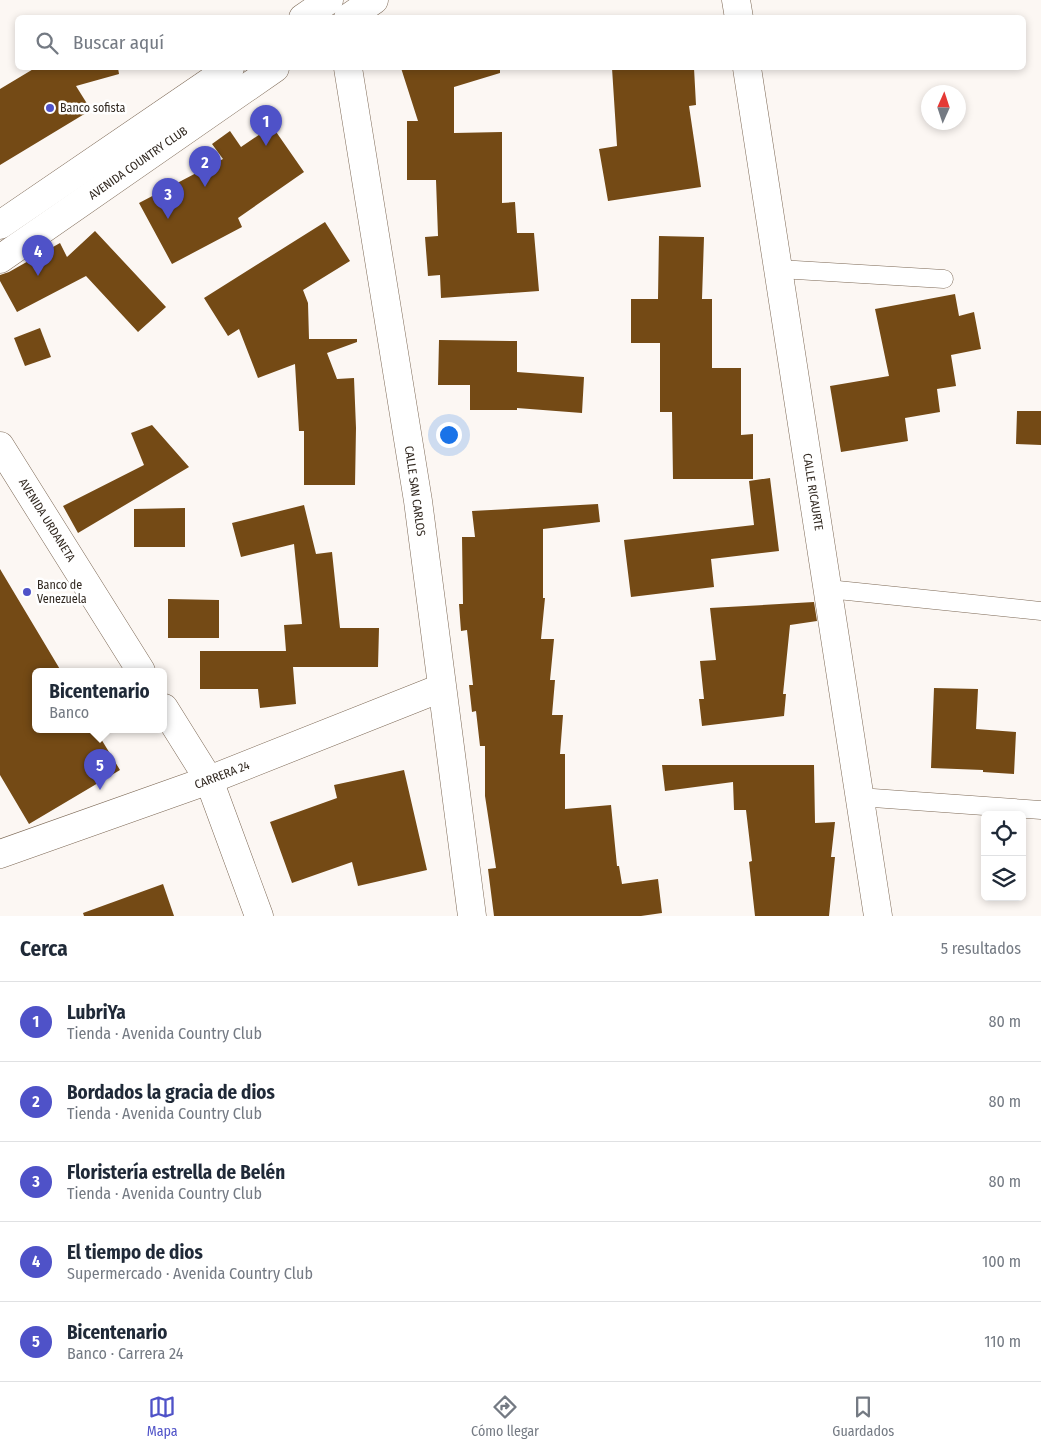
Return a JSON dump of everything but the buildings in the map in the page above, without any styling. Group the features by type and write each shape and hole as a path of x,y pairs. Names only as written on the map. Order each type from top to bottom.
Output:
{"street":[{"path":"352,15 374,0"},
{"path":"736,0 738,15"},
{"path":"309,15 330,5"},
{"path":"0,225 227,70"},
{"name":"AVENIDA COUNTRY CLUB","path":"0,258 273,70"},
{"name":"CALLE SAN CARLOS","path":"348,70 418,501 472,916"},
{"name":"CALLE RICAURTE","path":"747,70 878,916"},
{"name":"AVENIDA URDANETA","path":"0,446 139,668"},
{"name":"CARRERA 24","path":"0,854 209,780 441,688"},
{"path":"167,713 209,780 259,916"}],"lane":[{"path":"779,269 944,279"},
{"path":"828,589 1041,611"},
{"path":"859,797 1041,810"}],"place":[{"name":"Banco sofista","path":"50,108"},
{"name":"LubriYa","path":"266,146"},
{"name":"Bordados la gracia de dios","path":"205,187"},
{"name":"Floristería estrella de Belén","path":"168,219"},
{"name":"El tiempo de dios","path":"38,276"},
{"name":"Banco de Venezuela","path":"27,592"},
{"name":"Bicentenario","path":"100,790"}]}
